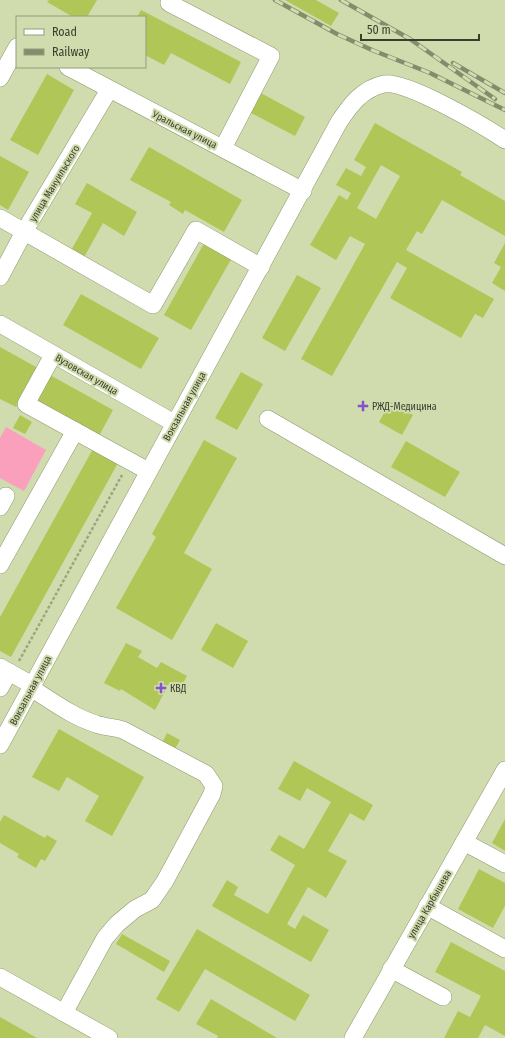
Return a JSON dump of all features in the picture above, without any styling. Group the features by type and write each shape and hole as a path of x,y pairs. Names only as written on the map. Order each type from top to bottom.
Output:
{"street":[{"path":"169,3 271,56 223,148"},
{"path":"0,78 16,50"},
{"name":"Уральская улица","path":"70,68 303,191"},
{"name":"Вокзальная улица","path":"1,742 174,423 303,191 339,122 354,101 369,89 386,84 405,87 424,95 505,140"},
{"name":"улица Мануильского","path":"0,277 24,232 109,90"},
{"path":"0,218 153,305 196,230 261,266"},
{"name":"Вузовская улица","path":"0,324 174,423"},
{"path":"53,355 26,404 148,471"},
{"path":"268,419 505,556"},
{"path":"0,565 75,430"},
{"path":"0,688 7,671 97,725 110,726 123,730 206,774 214,786 212,794 165,881 152,900 135,909 117,924 105,938 64,1013"},
{"name":"улица Карбышева","path":"353,1038 505,770"},
{"path":"464,842 505,864"},
{"path":"427,906 505,949"},
{"path":"391,969 443,997"},
{"path":"0,977 64,1013 100,1036"}],"path":[{"path":"7,671 130,461"}],"shaded area":[{"path":"6,427 46,450 24,491 0,478 0,438"}],"building":[{"path":"49,0 97,0 88,16 71,16 47,2"},
{"path":"285,0 316,0 339,13 331,26"},
{"path":"141,10 241,62 230,84 171,53 164,65 146,56 146,16 138,16"},
{"path":"47,74 74,90 38,155 10,140"},
{"path":"259,92 305,117 295,136 249,112"},
{"path":"375,123 462,172 460,175 505,201 505,236 442,200 422,234 417,231 406,250 494,299 483,318 475,314 461,338 390,298 407,268 397,262 332,376 301,359 365,244 350,236 336,260 310,245 339,195 347,200 351,193 336,185 346,168 361,176 366,167 354,160","holes":["381,165 400,176 376,219 357,208"]},
{"path":"149,147 242,200 224,232 185,210 183,214 169,205 171,202 130,180"},
{"path":"0,156 29,172 8,210 0,205"},
{"path":"87,183 137,212 124,236 103,223 82,261 69,254 92,213 75,204"},
{"path":"206,240 233,256 191,330 164,315"},
{"path":"505,243 505,291 492,283 501,267 494,263"},
{"path":"297,275 321,288 285,351 262,338"},
{"path":"81,294 159,338 141,369 63,325"},
{"path":"0,347 38,368 16,407 0,399"},
{"path":"241,372 263,384 237,430 215,418"},
{"path":"50,375 113,410 99,436 35,401"},
{"path":"390,402 413,415 402,435 379,422"},
{"path":"20,415 32,422 25,434 13,428"},
{"path":"204,440 237,458 184,553 212,569 172,640 116,608 156,537 152,534"},
{"path":"406,441 460,472 445,497 391,467"},
{"path":"94,447 119,461 11,657 0,651 0,617"},
{"path":"216,623 248,641 233,668 201,650"},
{"path":"126,643 142,651 138,657 157,668 161,662 187,676 181,687 170,682 155,710 121,689 120,691 104,683"},
{"path":"59,729 144,777 112,836 85,821 99,796 67,777 59,791 32,777"},
{"path":"167,733 180,740 173,752 161,745"},
{"path":"294,761 373,805 364,821 350,813 328,851 347,861 326,898 308,887 287,924 295,929 303,915 329,930 311,962 212,906 227,880 238,887 234,895 268,914 295,865 270,850 279,835 304,849 331,802 307,788 300,801 278,789"},
{"path":"4,815 45,838 47,835 57,841 45,861 41,859 36,868 17,857 19,854 0,843 0,822"},
{"path":"505,819 505,851 492,843"},
{"path":"479,869 505,883 505,906 493,928 458,909"},
{"path":"197,929 310,995 295,1021 205,969 179,1012 156,999"},
{"path":"122,934 170,961 164,972 116,944"},
{"path":"451,942 505,971 505,1036 485,1025 478,1038 444,1038 458,1011 470,1017 481,996 435,972"},
{"path":"211,999 277,1038 217,1038 218,1036 196,1024"},
{"path":"0,1017 37,1038 0,1038"}],"railway":[{"path":"275,0 337,34 372,50 430,73 505,110"},
{"path":"341,0 410,39 495,99"},
{"path":"453,63 505,93"}],"place":[{"name":"РЖД-Медицина","path":"363,406"},
{"name":"КВД","path":"161,688"}]}
